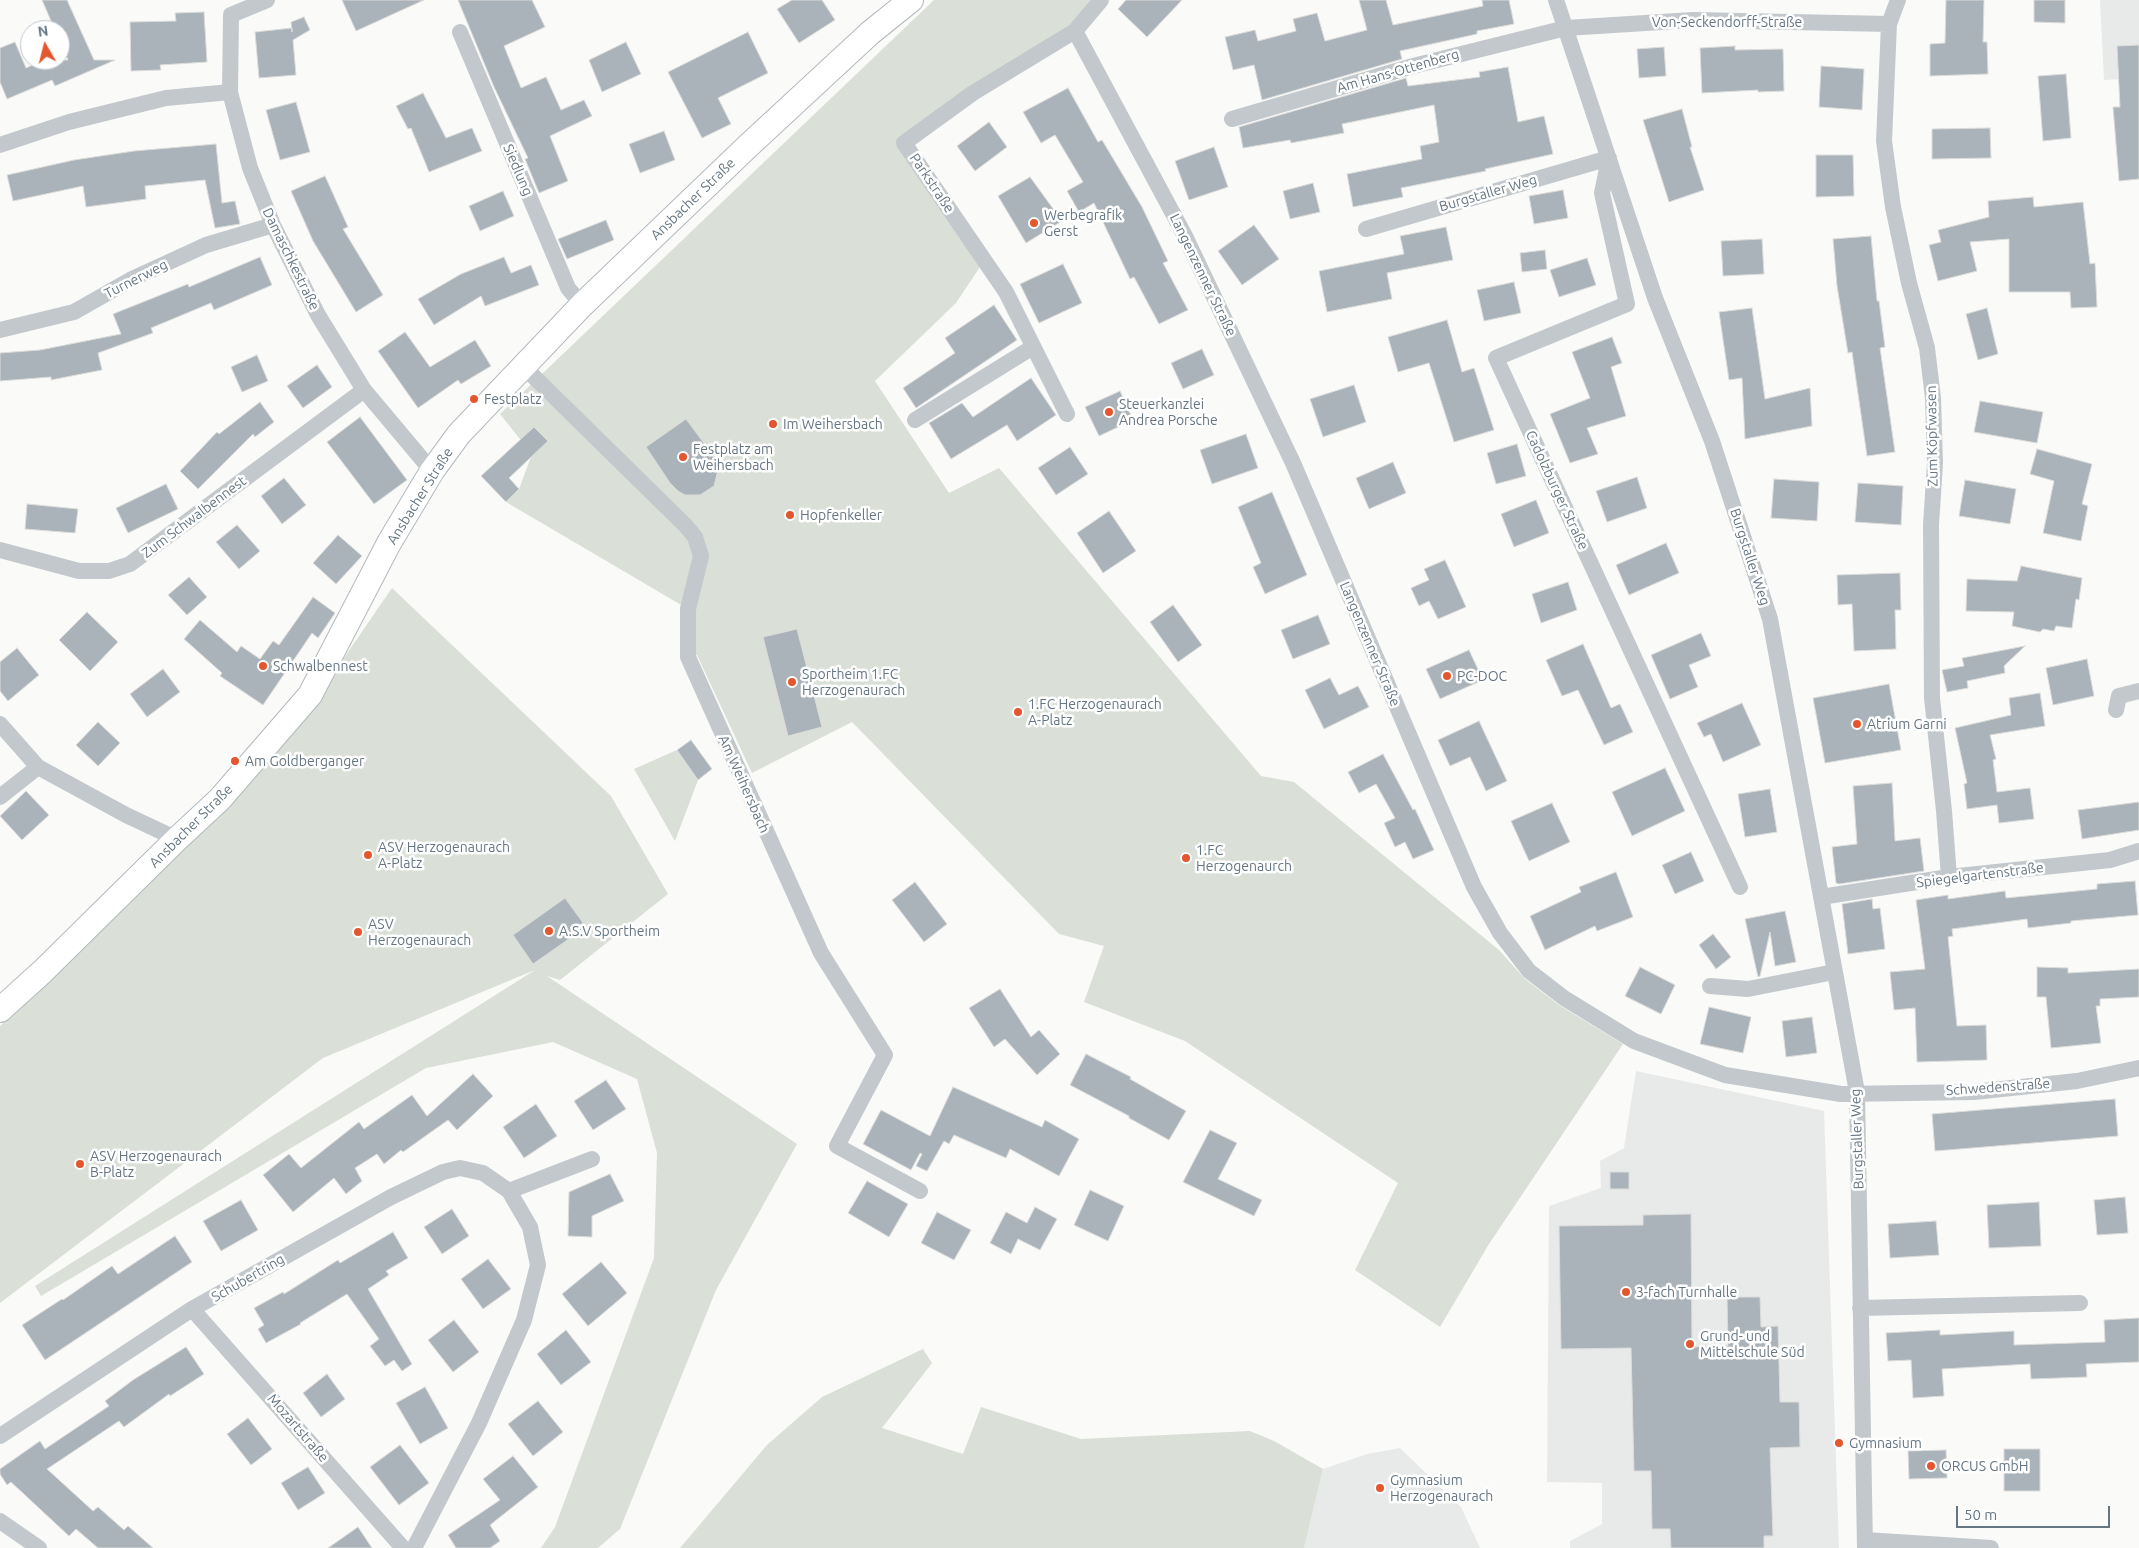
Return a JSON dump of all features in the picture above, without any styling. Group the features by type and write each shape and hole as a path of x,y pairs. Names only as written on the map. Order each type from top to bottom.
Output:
{"street":[{"name":"Damaschkestraße","path":"268,0 231,15 230,92 250,168 272,225 318,315 364,390 432,471"},
{"name":"Ansbacher Straße","path":"0,1010 42,972 220,799 310,695 389,543 432,471 459,434 582,305 748,146 870,34 911,0"},
{"path":"1075,31 1101,0"},
{"name":"Burgstaller Weg","path":"1556,0 1656,298 1712,441 1770,619 1857,1092 1864,1544 1991,1548"},
{"name":"Zum Köpfwasen","path":"1898,0 1889,24 1884,141 1893,207 1909,283 1927,348 1933,398 1935,463 1931,525 1932,698 1949,877"},
{"name":"Von-Seckendorff-Straße","path":"1566,28 1693,20 1889,24"},
{"name":"Am Hans-Ottenberg","path":"1232,119 1413,66 1566,28"},
{"name":"Parkstraße","path":"1067,414 1006,292 904,143 974,93 1075,31"},
{"name":"Langenzenner Straße","path":"1075,31 1185,236 1293,463 1474,887 1500,934 1529,971 1564,998 1634,1041 1726,1074 1841,1094 1857,1092"},
{"name":"Siedlung","path":"460,32 568,288 582,305"},
{"path":"0,144 69,122 166,98 230,92"},
{"name":"Burgstaller Weg","path":"1366,229 1609,158"},
{"name":"Cadolzburger Straße","path":"1609,158 1602,193 1627,304 1496,358 1740,887"},
{"name":"Turnerweg","path":"0,330 74,312 132,279 206,245 272,225"},
{"path":"915,420 1033,347"},
{"name":"Am Weihersbach","path":"524,366 686,526 695,538 701,556 688,609 688,657 821,953 885,1055 837,1146 920,1191"},
{"name":"Zum Schwalbennest","path":"0,550 79,571 109,571 130,564 364,390"},
{"path":"2116,710 2119,696 2139,691"},
{"path":"0,724 38,767 177,839"},
{"path":"0,797 38,767"},
{"name":"Spiegelgartenstraße","path":"1821,897 1949,877 2110,860 2139,851"},
{"path":"1710,986 1748,989 1834,972"},
{"name":"Schwedenstraße","path":"1857,1092 1974,1092 2077,1081 2139,1068"},
{"path":"509,1191 592,1159"},
{"name":"Schubertring","path":"0,1436 192,1309 391,1197 443,1172 460,1168 483,1173 509,1191 530,1227 538,1265 524,1320 479,1423 414,1548"},
{"path":"1860,1308 2080,1303"},
{"name":"Mozartstraße","path":"192,1309 403,1548"},
{"path":"0,1521 39,1548"}],"shaded area":[{"name":"1.FC Herzogenaurch","path":"934,0 1101,0 1075,31 904,143 984,261 956,303 875,381 949,493 999,468 1261,776 1294,782 1499,950 1525,979 1559,1005 1623,1044 1489,1244 1440,1327 1355,1270 1398,1183 1185,1041 1084,1002 1104,946 1059,934 852,722 752,773 697,655 688,657 688,609 506,502 519,489 532,454 500,414"},
{"path":"2100,0 2139,0 2139,78 2104,80"},
{"name":"ASV Herzogenaurach","path":"392,588 611,796 668,894 560,980 547,976 797,1144 716,1290 620,1529 598,1548 541,1548 555,1527 654,1258 657,1153 637,1079 553,1042 426,1068 41,1296 35,1286 535,970 323,1058 0,1303 0,1026 45,983 315,700"},
{"path":"677,750 698,780 675,841 634,769"},
{"name":"Grund- und Mittelschule Süd","path":"1636,1071 1824,1111 1839,1548 1570,1548 1570,1541 1602,1524 1602,1483 1547,1482 1549,1206 1601,1188 1600,1161 1624,1148"},
{"path":"923,1349 932,1363 882,1428 963,1454 981,1407 1081,1439 1250,1431 1274,1441 1323,1469 1304,1548 680,1548 767,1445 822,1397"},
{"name":"Gymnasium Herzogenaurach","path":"1400,1448 1461,1507 1480,1548 1304,1548 1323,1469 1367,1454"}],"building":[{"path":"42,0 67,0 94,60 115,60 55,86 52,80 7,99 0,82 0,48 15,42 20,54 20,70 70,70 70,20 51,20"},
{"path":"342,0 424,0 356,31"},
{"path":"458,0 532,0 545,27 504,46 521,88 546,77 561,110 584,100 592,116 550,136 568,181 539,193 525,159 528,158 494,87"},
{"path":"792,0 822,0 835,20 799,43 777,9"},
{"path":"1126,0 1182,0 1147,37 1118,9"},
{"path":"1359,0 1386,0 1393,25 1483,6 1482,0 1509,0 1514,24 1477,31 1477,34 1400,51 1402,59 1262,100 1254,65 1233,70 1225,37 1255,30 1258,41 1296,31 1293,19 1317,13 1325,41 1367,30"},
{"path":"1946,0 1984,0 1983,42 1987,42 1988,74 1930,76 1930,44 1945,43"},
{"path":"2034,0 2065,0 2065,23 2034,22"},
{"path":"204,12 207,62 160,65 161,70 131,71 130,22 176,21 175,13"},
{"path":"304,17 310,30 293,40 296,75 259,78 255,32 292,28 291,22"},
{"path":"748,32 768,73 718,98 731,124 702,138 668,72"},
{"path":"626,42 641,74 602,92 589,60"},
{"path":"2139,45 2139,179 2119,181 2113,107 2120,107 2117,46"},
{"path":"1735,46 1735,50 1783,49 1784,91 1758,92 1758,90 1702,93 1700,48"},
{"path":"1664,47 1666,76 1639,78 1637,49"},
{"path":"1821,66 1864,69 1862,110 1819,107"},
{"path":"1508,67 1518,122 1544,116 1553,154 1485,169 1486,171 1401,188 1403,197 1353,207 1347,174 1422,159 1420,146 1439,142 1434,105 1342,124 1344,133 1291,143 1290,140 1243,148 1239,127 1406,78 1408,86 1480,77 1479,72"},
{"path":"2066,74 2071,138 2043,141 2038,76"},
{"path":"1068,88 1098,142 1102,140 1142,207 1168,261 1163,263 1188,310 1159,324 1134,277 1130,279 1094,203 1079,212 1067,191 1083,182 1055,135 1041,143 1023,112"},
{"path":"423,93 446,138 472,128 482,151 429,172 411,128 408,129 396,106"},
{"path":"296,102 310,152 280,160 266,110"},
{"path":"1682,109 1692,147 1690,147 1704,190 1669,202 1643,120"},
{"path":"989,122 1007,147 975,171 957,146"},
{"path":"1990,128 1991,158 1932,159 1932,129"},
{"path":"664,131 675,160 640,173 629,144"},
{"path":"216,144 222,203 235,201 240,224 215,228 205,180 145,186 146,199 86,207 83,186 13,201 7,175 74,160 134,151"},
{"path":"1214,147 1228,187 1189,200 1175,161"},
{"path":"1816,155 1853,155 1854,196 1816,197"},
{"path":"325,176 348,227 343,229 383,295 356,312 313,241 291,191"},
{"path":"1030,177 1062,221 1026,243 998,196"},
{"path":"1313,183 1320,212 1290,219 1283,191"},
{"path":"1563,190 1568,218 1534,224 1529,196"},
{"path":"503,191 514,216 480,231 469,206"},
{"path":"2033,197 2034,207 2083,202 2090,264 2095,263 2097,307 2071,308 2070,292 2009,292 2009,239 1970,242 1977,271 1938,281 1929,245 1941,242 1938,230 1989,217 1988,201"},
{"path":"606,220 614,240 567,259 558,239"},
{"path":"1254,225 1279,259 1242,285 1218,251"},
{"path":"1446,227 1453,260 1387,273 1392,299 1327,312 1319,271 1404,254 1400,236"},
{"path":"1871,236 1877,301 1879,301 1885,347 1880,348 1895,452 1867,456 1852,352 1848,353 1837,286 1833,239"},
{"path":"1762,239 1764,274 1723,276 1721,241"},
{"path":"1545,250 1547,269 1522,272 1520,253"},
{"path":"260,257 272,285 214,310 211,303 151,328 153,333 98,353 102,370 51,380 51,377 0,381 0,353 40,350 121,334 113,314 188,284 189,287"},
{"path":"504,257 511,273 531,265 539,285 485,306 481,296 434,325 418,299 461,274"},
{"path":"1587,258 1596,285 1559,297 1550,270"},
{"path":"1063,264 1082,303 1039,323 1020,284"},
{"path":"1514,282 1521,313 1484,321 1477,290"},
{"path":"994,305 1017,340 916,408 903,388 955,353 945,338"},
{"path":"1752,308 1765,399 1810,388 1812,426 1745,439 1742,378 1729,380 1719,312"},
{"path":"1987,308 1998,354 1978,360 1966,314"},
{"path":"1447,320 1462,372 1474,368 1494,430 1454,442 1429,363 1398,372 1388,337"},
{"path":"405,332 430,367 475,340 491,366 461,384 458,380 418,408 378,351"},
{"path":"1612,337 1622,363 1611,367 1626,416 1587,428 1598,454 1570,463 1550,414 1590,398 1572,352"},
{"path":"1202,349 1214,375 1183,389 1171,363"},
{"path":"257,355 268,381 242,392 231,367"},
{"path":"317,365 332,387 303,408 287,386"},
{"path":"1031,378 1056,415 1017,441 1007,425 951,459 929,423 962,403 973,417"},
{"path":"1354,385 1366,422 1323,437 1310,399"},
{"path":"1120,391 1133,420 1099,436 1085,407"},
{"path":"1980,401 2043,412 2037,443 1974,432"},
{"path":"260,402 274,422 255,437 253,434 198,489 180,471 217,432 219,434"},
{"path":"360,417 407,480 374,504 327,442"},
{"name":"Festplatz am Weihersbach","path":"686,419 712,454 718,470 714,486 700,495 685,495 678,491 670,483 646,447"},
{"path":"534,427 548,441 509,478 519,489 506,502 481,476"},
{"path":"1246,434 1258,468 1212,484 1200,450"},
{"path":"1517,444 1526,476 1496,484 1487,453"},
{"path":"1070,447 1088,474 1056,495 1038,468"},
{"path":"2037,449 2092,464 2082,504 2088,506 2081,541 2043,533 2054,481 2030,474"},
{"path":"1393,462 1406,493 1369,509 1356,478"},
{"path":"1637,477 1647,508 1607,522 1596,491"},
{"path":"284,478 306,505 282,524 261,496"},
{"path":"1774,479 1819,482 1817,521 1771,518"},
{"path":"1965,480 2016,489 2010,524 1959,516"},
{"path":"1858,483 1903,486 1901,525 1855,522"},
{"path":"166,484 178,509 128,533 116,508"},
{"path":"1272,492 1307,575 1265,594 1253,567 1261,563 1238,507"},
{"path":"1536,500 1549,533 1514,547 1501,514"},
{"path":"27,504 78,509 75,533 25,529"},
{"path":"1109,511 1136,551 1103,573 1077,533"},
{"path":"237,525 260,551 239,569 216,542"},
{"path":"338,535 362,556 336,584 313,563"},
{"path":"1666,543 1679,573 1629,595 1616,565"},
{"path":"1445,560 1466,607 1438,619 1429,601 1419,606 1411,588 1429,580 1424,569"},
{"path":"2021,566 2082,578 2079,600 2076,599 2072,628 2056,626 2054,631 2043,629 2040,632 2012,626 2014,612 1966,611 1967,579 2017,581"},
{"path":"1900,573 1901,610 1895,610 1896,649 1854,651 1852,604 1838,605 1837,575"},
{"path":"189,577 207,597 187,615 168,595"},
{"path":"1568,582 1577,610 1541,623 1532,594"},
{"path":"313,597 335,613 318,638 312,633 263,705 220,676 222,673 184,639 200,620 237,652 241,646 260,659 273,641 279,645"},
{"path":"1173,605 1202,645 1178,662 1150,622"},
{"path":"87,612 118,642 90,671 59,640"},
{"path":"1318,615 1330,644 1293,659 1281,630"},
{"name":"Sportheim 1.FC Herzogenaurach","path":"797,629 822,727 788,736 763,637"},
{"path":"1701,633 1711,656 1689,665 1698,687 1670,699 1651,655"},
{"path":"1583,644 1611,708 1620,704 1633,732 1604,745 1578,690 1562,696 1546,660"},
{"path":"2025,646 2004,666 2005,673 1967,681 1968,688 1947,692 1942,670 1964,666 1962,658"},
{"path":"17,648 39,675 8,701 0,691 0,662"},
{"path":"1469,650 1483,680 1440,699 1426,669"},
{"path":"2087,659 2094,696 2053,705 2046,668"},
{"path":"163,669 180,692 147,717 130,694"},
{"path":"1330,678 1339,695 1358,686 1369,707 1324,729 1305,690"},
{"name":"Atrium Garni","path":"1889,684 1901,750 1825,763 1813,698"},
{"path":"2040,693 2045,726 1990,735 1996,759 1993,760 1997,792 2030,788 2034,819 1999,823 1997,805 1967,809 1964,784 1967,783 1955,728 2011,715 2009,698"},
{"path":"1742,703 1761,745 1723,762 1711,734 1704,737 1697,723"},
{"path":"1479,721 1507,781 1486,791 1470,757 1450,766 1438,740"},
{"path":"98,722 120,743 98,766 76,745"},
{"path":"691,740 712,769 698,780 677,750"},
{"path":"1383,754 1413,810 1415,809 1434,850 1413,859 1405,842 1395,847 1384,823 1395,818 1376,784 1359,793 1348,772"},
{"path":"1665,768 1685,811 1632,836 1612,792"},
{"path":"1892,783 1895,841 1920,838 1924,871 1836,883 1832,847 1857,844 1853,786"},
{"path":"1770,789 1777,832 1745,837 1738,794"},
{"path":"26,791 49,815 22,840 0,816"},
{"path":"2139,802 2139,830 2082,839 2078,810"},
{"path":"1552,803 1570,842 1529,861 1511,821"},
{"path":"1691,852 1704,881 1675,894 1662,865"},
{"path":"1616,872 1633,917 1597,931 1595,926 1545,950 1530,916 1581,892 1579,887"},
{"path":"2135,881 2138,915 2071,921 2071,923 2028,928 2027,919 1952,929 1953,936 1948,937 1957,1026 1986,1025 1987,1060 1917,1062 1915,1008 1894,1010 1890,972 1925,969 1916,900 1948,895 1948,899 2005,891 2006,898 2097,889 2097,884"},
{"path":"915,882 947,924 924,942 892,900"},
{"name":"A.S.V Sportheim","path":"565,898 586,927 533,964 513,935"},
{"path":"1872,899 1873,909 1880,908 1885,949 1848,954 1842,904"},
{"path":"1785,911 1796,962 1775,966 1770,932 1760,976 1758,977 1745,919"},
{"path":"1713,934 1731,957 1716,969 1699,945"},
{"path":"1640,967 1675,985 1661,1014 1625,996"},
{"path":"2037,967 2068,968 2068,973 2139,969 2139,997 2100,999 2100,1006 2096,1006 2101,1043 2051,1048 2046,997 2037,997"},
{"path":"1000,989 1031,1037 1039,1030 1060,1054 1037,1075 1005,1039 994,1047 969,1008"},
{"path":"1709,1007 1751,1017 1743,1053 1700,1044"},
{"path":"1812,1017 1817,1053 1786,1057 1782,1021"},
{"path":"1086,1054 1131,1077 1130,1079 1186,1111 1169,1140 1129,1118 1129,1116 1070,1085"},
{"path":"473,1074 493,1096 457,1130 448,1120 403,1152 401,1150 384,1164 377,1154 355,1168 362,1181 346,1194 334,1178 293,1212 263,1175 289,1154 301,1168 359,1122 364,1129 412,1095 427,1116"},
{"path":"606,1080 626,1109 593,1130 574,1101"},
{"path":"953,1087 1042,1127 1045,1120 1079,1139 1059,1176 1010,1149 1006,1158 954,1135 949,1144 944,1141 927,1171 916,1166 922,1154 920,1153 911,1170 863,1144 881,1110 930,1136"},
{"path":"2115,1099 2118,1136 1935,1151 1932,1114"},
{"path":"536,1104 557,1136 524,1158 503,1127"},
{"path":"1210,1130 1237,1143 1218,1179 1262,1200 1254,1216 1183,1182"},
{"path":"1610,1172 1629,1172 1629,1189 1610,1189"},
{"path":"610,1174 624,1201 592,1216 592,1237 568,1236 569,1192"},
{"path":"867,1181 908,1204 889,1237 848,1213"},
{"path":"1090,1190 1124,1206 1108,1241 1074,1225"},
{"path":"2125,1197 2128,1233 2097,1235 2094,1200"},
{"path":"241,1200 258,1230 221,1251 203,1221"},
{"path":"2039,1202 2041,1246 1989,1248 1987,1205"},
{"path":"1035,1207 1057,1219 1040,1250 1018,1239 1011,1254 990,1243 1006,1212 1027,1223"},
{"path":"452,1209 469,1236 442,1254 424,1227"},
{"path":"937,1212 971,1230 954,1260 921,1243"},
{"path":"1691,1214 1692,1347 1728,1346 1727,1297 1760,1297 1761,1327 1778,1326 1780,1402 1799,1402 1800,1447 1770,1448 1773,1536 1764,1536 1764,1548 1671,1548 1670,1529 1652,1529 1651,1471 1634,1471 1631,1348 1561,1349 1559,1226 1643,1225 1643,1215"},
{"path":"1936,1221 1939,1255 1890,1258 1888,1224"},
{"path":"393,1232 408,1258 386,1271 389,1275 368,1289 412,1364 402,1371 394,1360 385,1366 370,1346 379,1339 347,1294 301,1324 266,1343 258,1329 264,1325 254,1308 283,1292 284,1294 338,1260 340,1263"},
{"path":"175,1236 192,1262 45,1360 22,1325 63,1300 112,1266 118,1274"},
{"path":"488,1259 511,1289 483,1309 461,1279"},
{"path":"601,1262 627,1293 588,1326 562,1294"},
{"path":"2139,1318 2139,1362 2086,1364 2087,1377 2031,1379 2030,1364 1942,1369 1944,1396 1913,1398 1911,1360 1888,1361 1886,1333 1940,1330 1940,1335 2014,1331 2014,1345 2105,1342 2104,1320"},
{"path":"454,1320 479,1352 453,1372 428,1340"},
{"path":"566,1330 591,1362 561,1385 537,1354"},
{"path":"186,1347 204,1374 170,1396 169,1394 124,1427 119,1421 47,1469 93,1511 98,1507 124,1530 128,1526 153,1548 98,1548 76,1529 69,1536 11,1482 7,1485 0,1474 0,1469 40,1441 45,1449 109,1406 105,1401 133,1380"},
{"path":"327,1374 345,1399 321,1417 303,1393"},
{"path":"425,1387 448,1428 420,1444 396,1403"},
{"path":"538,1401 563,1432 533,1456 508,1424"},
{"path":"248,1418 272,1449 251,1465 227,1434"},
{"path":"400,1445 429,1483 399,1505 370,1467"},
{"path":"2004,1449 2040,1449 2040,1491 2004,1491"},
{"path":"1946,1450 1947,1478 1909,1479 1908,1451"},
{"path":"513,1456 538,1487 490,1525 500,1541 490,1548 456,1548 448,1535 500,1500 483,1479"},
{"path":"308,1467 325,1493 298,1510 281,1483"},
{"path":"358,1527 372,1548 328,1548"}],"place":[{"name":"Werbegrafik Gerst","path":"1034,223"},
{"name":"Festplatz","path":"474,399"},
{"name":"Steuerkanzlei Andrea Porsche","path":"1109,412"},
{"name":"Im Weihersbach","path":"773,424"},
{"name":"Festplatz am Weihersbach","path":"683,457"},
{"name":"Hopfenkeller","path":"790,515"},
{"name":"Schwalbennest","path":"263,666"},
{"name":"PC-DOC","path":"1447,676"},
{"name":"Sportheim 1.FC Herzogenaurach","path":"792,682"},
{"name":"1.FC Herzogenaurach A-Platz","path":"1018,712"},
{"name":"Atrium Garni","path":"1857,724"},
{"name":"Am Goldberganger","path":"235,761"},
{"name":"ASV Herzogenaurach A-Platz","path":"368,855"},
{"name":"1.FC Herzogenaurch","path":"1186,858"},
{"name":"A.S.V Sportheim","path":"549,931"},
{"name":"ASV Herzogenaurach","path":"358,932"},
{"name":"ASV Herzogenaurach B-Platz","path":"80,1164"},
{"name":"3-fach Turnhalle","path":"1626,1292"},
{"name":"Grund- und Mittelschule Süd","path":"1690,1344"},
{"name":"Gymnasium","path":"1839,1443"},
{"name":"ORCUS GmbH","path":"1931,1466"},
{"name":"Gymnasium Herzogenaurach","path":"1380,1488"}]}
